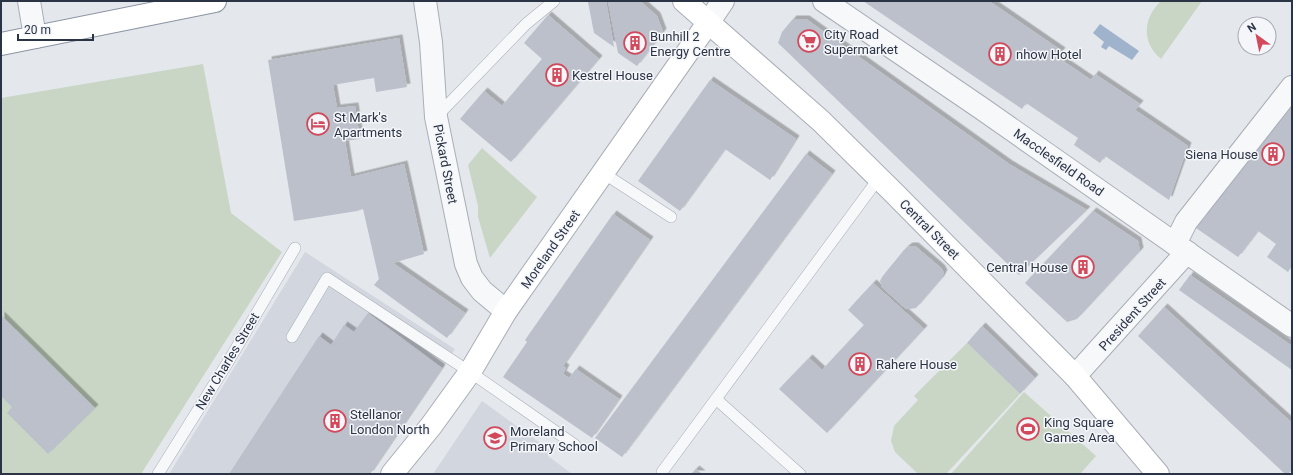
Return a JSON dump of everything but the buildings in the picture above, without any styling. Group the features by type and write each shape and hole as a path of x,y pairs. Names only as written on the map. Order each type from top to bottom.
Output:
{"main road":[{"path":"1,44 215,1"},
{"name":"Central Street","path":"684,1 810,111 879,178 1075,376 1158,474"},
{"name":"Moreland Street","path":"392,474 431,426 470,372 506,311 708,23"}],"street":[{"path":"29,1 35,37"},
{"name":"Pickard Street","path":"424,1 431,42 436,117 466,264 472,278 482,291 506,311"},
{"path":"708,23 723,1"},
{"name":"Macclesfield Road","path":"824,1 981,108 1292,326"},
{"name":"President Street","path":"1075,376 1181,248 1186,222 1292,87"}],"lane":[{"path":"436,117 526,24 554,1"},
{"path":"603,173 671,217"},
{"path":"662,472 879,178"},
{"name":"New Charles Street","path":"158,474 228,362 295,248"},
{"path":"292,337 327,278 470,372 575,445"},
{"path":"716,399 800,474"}],"shaded area":[{"path":"305,252 455,349 370,474 169,474"},
{"name":"Moreland Primary School","path":"482,401 551,451 548,456 572,474 433,474"}],"green space":[{"path":"1161,1 1202,1 1161,59 1150,45 1147,38 1147,30 1151,15"},
{"path":"203,64 231,213 282,252 141,474 1,474 1,98"},
{"path":"482,148 537,197 490,258 478,217 478,206 468,165"},
{"path":"967,343 1020,394 946,474 918,474 895,452 891,441 894,426 918,400 914,396"},
{"name":"King Square Games Area","path":"1024,392 1096,456 1080,474 951,474"}],"water":[{"path":"1100,24 1139,51 1132,60 1109,46 1106,50 1101,47 1104,42 1093,33"}],"place":[{"name":"City Road Supermarket","path":"809,41"},
{"name":"Bunhill 2 Energy Centre","path":"635,43"},
{"name":"nhow Hotel","path":"1000,54"},
{"name":"Kestrel House","path":"557,75"},
{"name":"St Mark's Apartments","path":"318,124"},
{"name":"Siena House","path":"1273,154"},
{"name":"Central House","path":"1083,267"},
{"name":"Rahere House","path":"860,364"},
{"name":"Stellanor London North","path":"335,421"},
{"name":"King Square Games Area","path":"1028,429"},
{"name":"Moreland Primary School","path":"495,438"}]}
